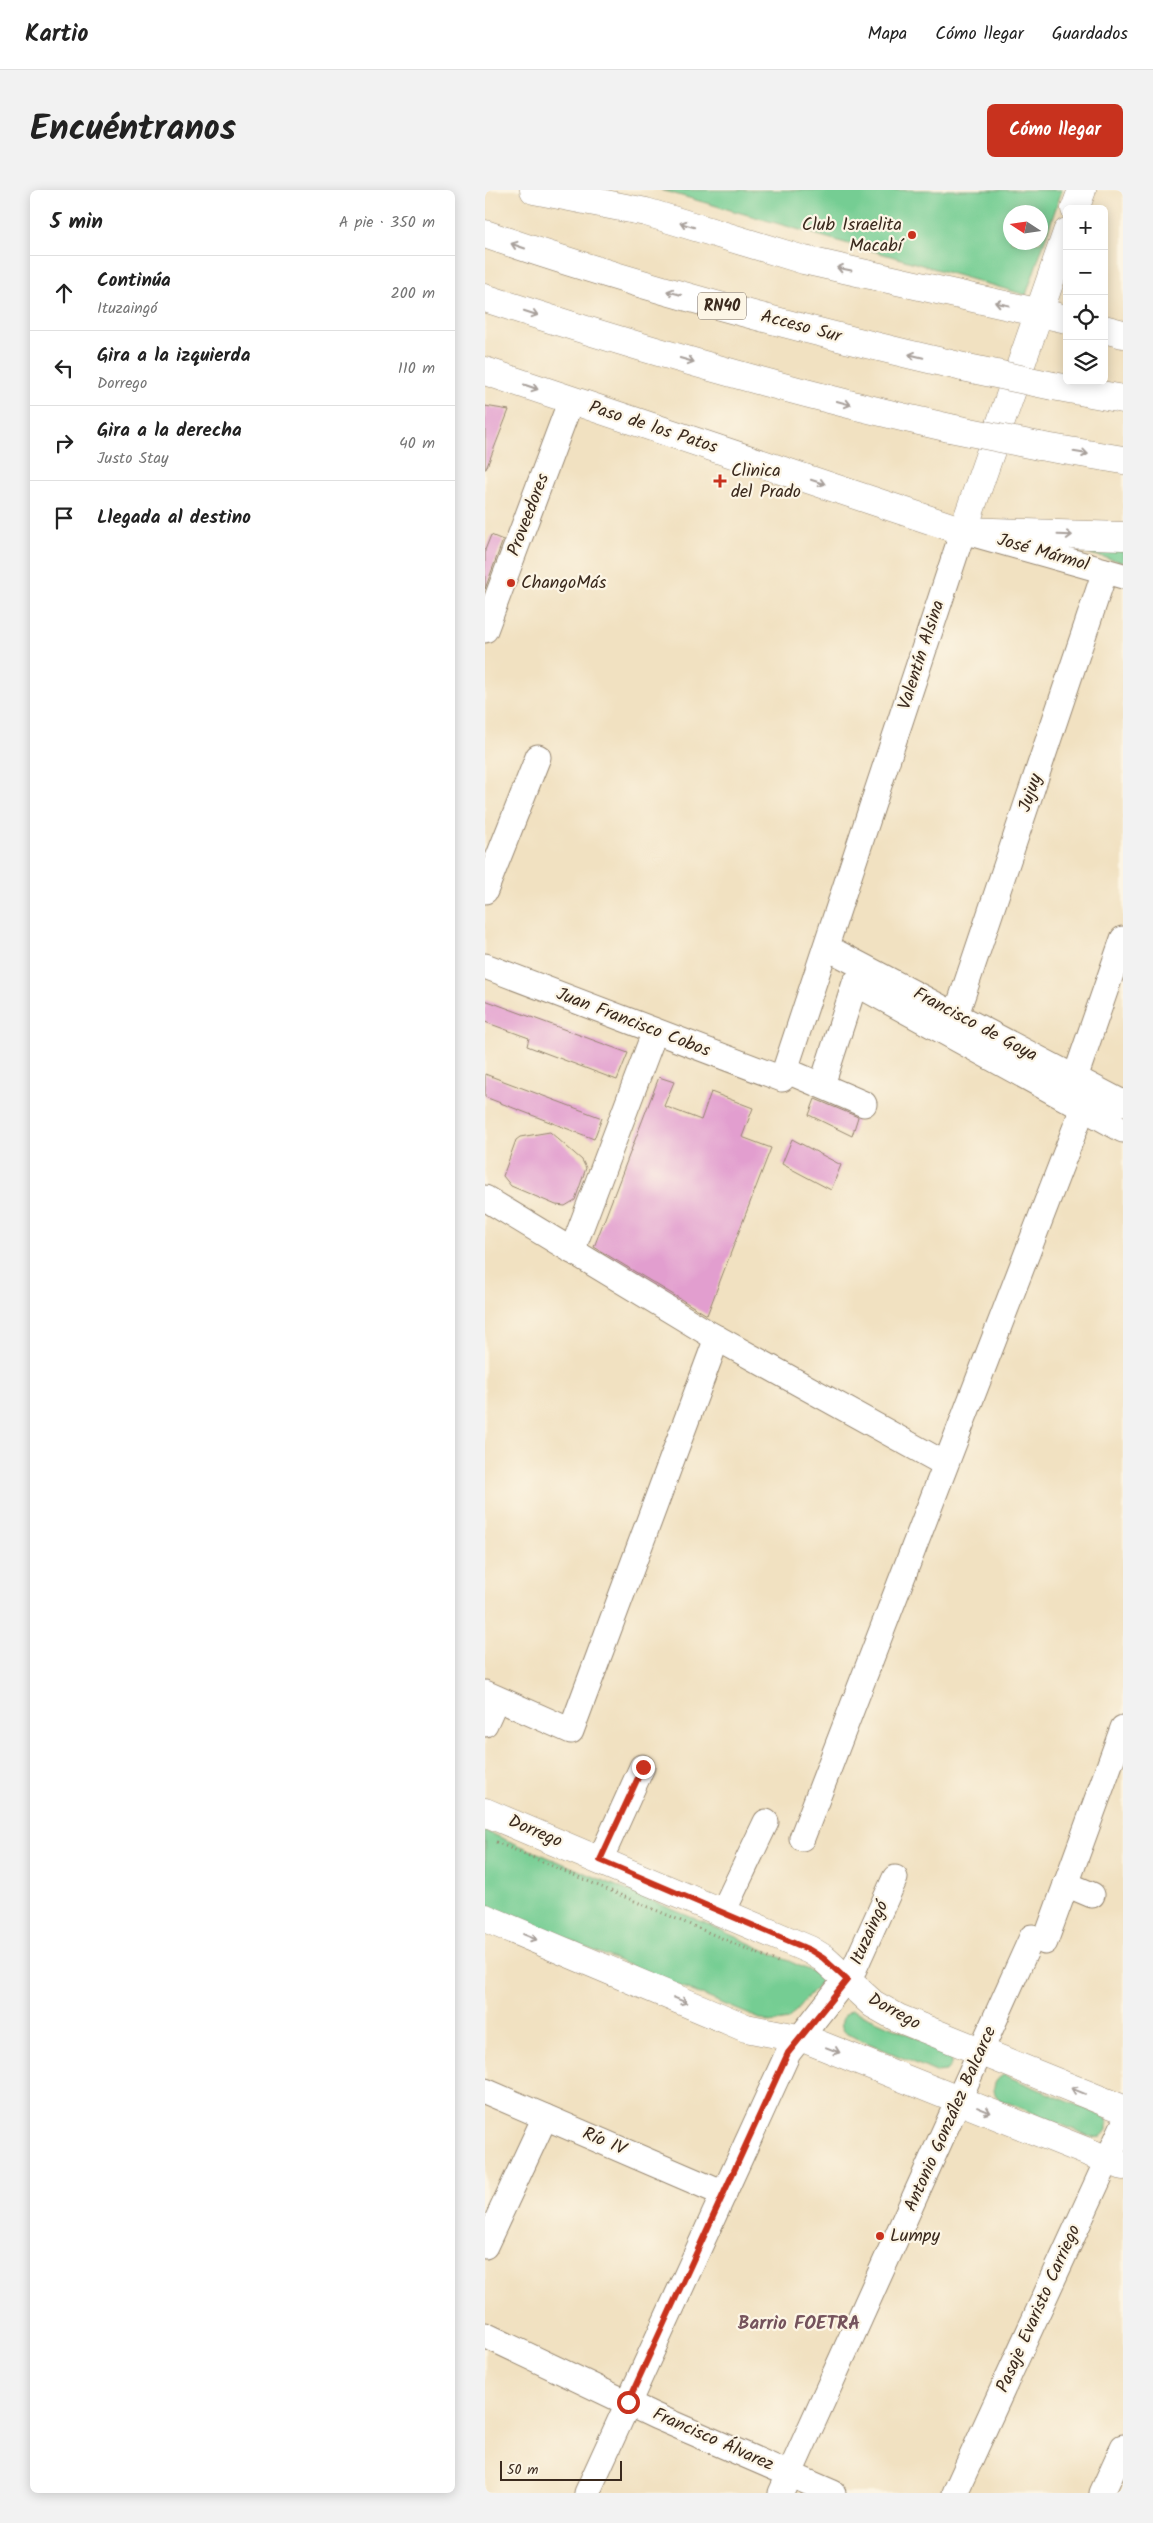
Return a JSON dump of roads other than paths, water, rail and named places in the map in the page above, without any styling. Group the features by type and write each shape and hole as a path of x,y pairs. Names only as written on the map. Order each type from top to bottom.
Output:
{"main road":[{"path":"534,190 646,212 804,260 1063,318"},
{"path":"1076,205 1082,190"},
{"name":"Acceso Sur","path":"485,234 617,277 775,321 963,366 1123,399"},
{"name":"Valentín Alsina","path":"963,530 1063,243"},
{"path":"485,298 723,370 869,410 1039,446 1123,460"},
{"path":"1108,330 1123,334"},
{"name":"Paso de los Patos","path":"485,371 963,530 1123,536"},
{"name":"Dorrego","path":"485,1812 810,1950 823,1958 873,2004 898,2018 1123,2109"},
{"path":"485,1918 746,2028 764,2033 799,2037 1115,2162"}],"street":[{"path":"578,190 646,212"},
{"name":"Proveedores","path":"485,630 571,400"},
{"name":"José Mármol","path":"963,530 1114,574"},
{"name":"Valentín Alsina","path":"784,1075 963,530"},
{"name":"Jujuy","path":"955,1015 1114,574"},
{"path":"485,891 538,757"},
{"path":"1075,1078 1123,939"},
{"name":"Francisco de Goya","path":"826,947 1123,1103"},
{"name":"Juan Francisco Cobos","path":"485,966 655,1031 784,1075 822,1085 864,1104"},
{"path":"822,1085 855,983 1123,1130"},
{"path":"572,1251 655,1031"},
{"path":"802,1838 1083,1108"},
{"path":"485,1198 717,1338 945,1464"},
{"path":"488,1706 571,1731 717,1338"},
{"name":"Antonio González Balcarce","path":"786,2483 981,2053 1066,1884 1123,1728"},
{"path":"600,1860 643,1767"},
{"path":"723,1912 766,1822"},
{"name":"Ituzaingó","path":"587,2493 788,2053 799,2037 847,1980 858,1962 895,1878"},
{"path":"1066,1884 1092,1895"},
{"name":"Río IV","path":"485,2091 724,2194"},
{"path":"485,2246 545,2117"},
{"name":"Pasaje Evaristo Carriego","path":"955,2493 1115,2162 1123,2126"},
{"name":"Francisco Álvarez","path":"485,2335 628,2402 786,2483 833,2493"},
{"path":"1102,2493 1123,2446"}],"place":[{"name":"Club Israelita Macabí","path":"912,235"},
{"name":"Clinica del Prado","path":"720,481"},
{"name":"ChangoMás","path":"511,583"},
{"name":"Lumpy","path":"880,2236"}],"district":[{"name":"Barrio FOETRA","path":"799,2324"}]}
